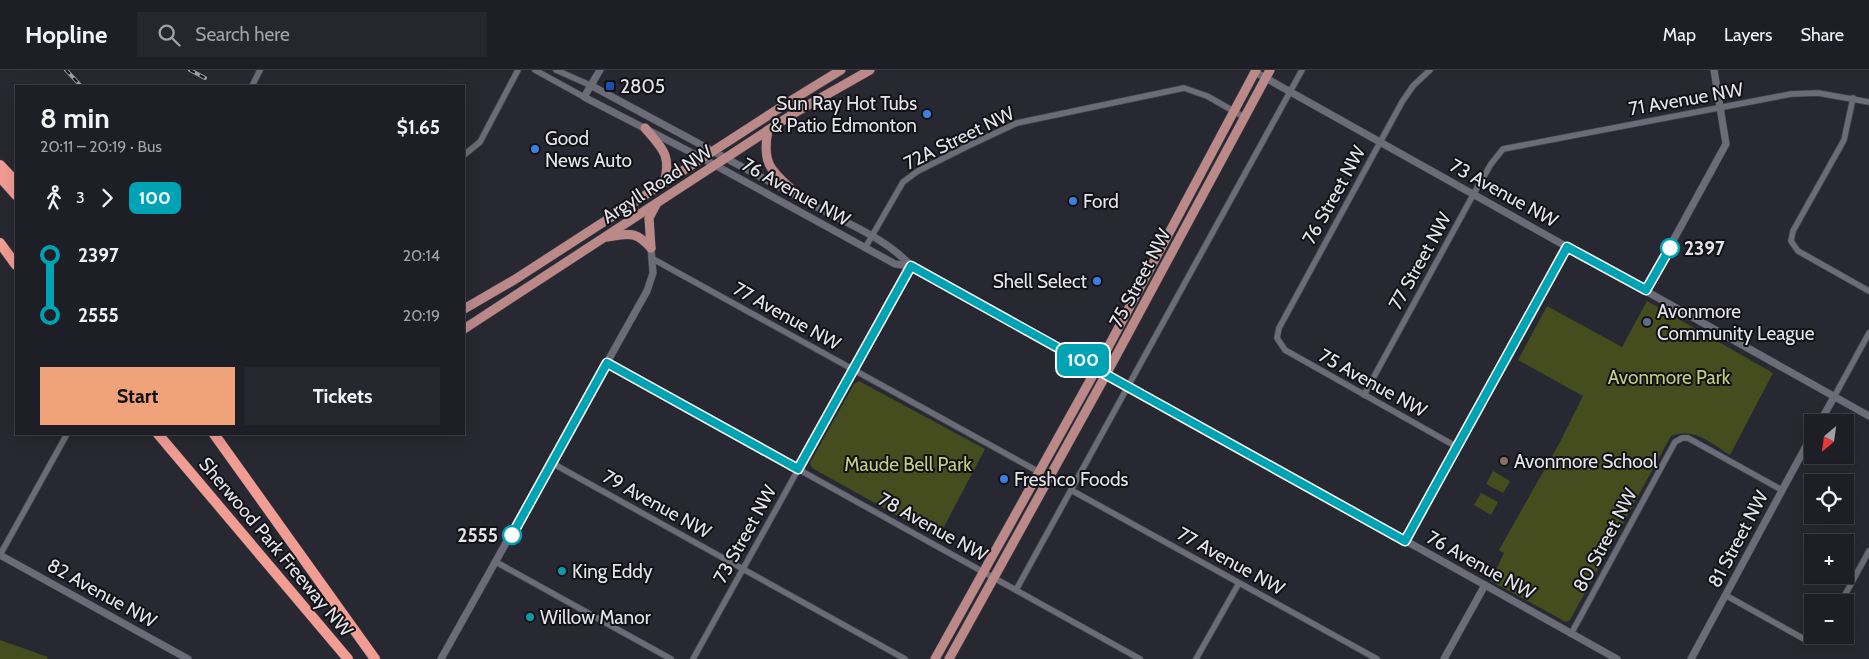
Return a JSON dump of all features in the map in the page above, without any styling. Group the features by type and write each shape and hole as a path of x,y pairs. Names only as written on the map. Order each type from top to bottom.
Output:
{"highway":[{"path":"0,165 15,181"},
{"path":"0,177 15,194"},
{"path":"0,238 15,254"},
{"path":"0,243 15,263"},
{"name":"Sherwood Park Freeway NW","path":"159,435 348,659"},
{"name":"Sherwood Park Freeway NW","path":"215,435 375,659"}],"main road":[{"name":"Argyll Road NW","path":"465,307 514,280 841,70"},
{"name":"Argyll Road NW","path":"465,328 768,130 819,98 870,70"},
{"name":"75 Street NW","path":"935,659 1097,368 1255,71"},
{"name":"75 Street NW","path":"948,659 1107,374 1268,74"},
{"path":"645,128 665,152 668,168 664,182"},
{"path":"768,130 765,146 766,159 775,174 802,199"},
{"path":"651,248 649,218 658,201"},
{"path":"604,237 629,234 638,235 651,248"}],"street":[{"path":"252,85 260,70"},
{"path":"465,154 480,142 518,70"},
{"name":"76 Avenue NW","path":"535,70 702,158 895,264 911,266"},
{"name":"76 Avenue NW","path":"556,70 592,86 714,150 871,237 900,254 911,266 1616,659"},
{"path":"584,97 600,70"},
{"path":"1016,590 1302,70"},
{"name":"76 Street NW","path":"1278,341 1278,328 1380,142 1407,94 1430,70"},
{"path":"1646,290 1726,144 1714,70"},
{"name":"73 Avenue NW","path":"1255,71 1268,74 1290,92 1869,416"},
{"name":"72A Street NW","path":"865,248 899,186 910,176 1017,123 1184,88 1207,96 1244,117"},
{"name":"71 Avenue NW","path":"1508,148 1804,93 1853,98 1869,102"},
{"path":"1853,98 1844,140 1793,231 1791,241 1798,251 1869,291"},
{"name":"77 Street NW","path":"1364,395 1473,195 1496,156 1508,148"},
{"path":"1405,541 1567,247"},
{"path":"441,659 649,287 653,273 651,248"},
{"name":"77 Avenue NW","path":"653,259 1039,472"},
{"name":"73 Street NW","path":"692,659 911,266"},
{"path":"1824,414 1869,333"},
{"name":"75 Avenue NW","path":"1278,341 1285,350 1457,447"},
{"name":"78 Avenue NW","path":"607,363 1140,659"},
{"path":"0,555 66,435"},
{"name":"80 Street NW","path":"1571,634 1675,442 1682,438 1688,438 1782,490"},
{"name":"81 Street NW","path":"1691,659 1804,450"},
{"name":"79 Avenue NW","path":"552,462 905,659"},
{"name":"77 Avenue NW","path":"1071,490 1377,659"},
{"path":"1845,594 1869,551"},
{"name":"82 Avenue NW","path":"0,555 188,659"},
{"path":"496,562 670,659"},
{"path":"1196,659 1239,583"},
{"path":"1444,659 1485,586"},
{"path":"1726,596 1804,639"}],"green space":[{"name":"Avonmore Park","path":"1647,301 1773,373 1730,455 1709,441 1695,435 1687,433 1671,436 1570,620 1566,622 1491,581 1504,553 1499,550 1560,442 1583,396 1518,360 1547,306 1622,347"},
{"name":"Maude Bell Park","path":"859,381 985,449 938,538 812,468 810,463 854,384"},
{"path":"1493,471 1510,481 1503,493 1486,484"},
{"path":"1481,493 1498,502 1491,515 1474,505"},
{"path":"0,640 48,657 47,659 0,659"}],"railway":[{"path":"66,70 80,85"},
{"path":"190,70 205,78"}],"bus line":[{"name":"100","path":"512,535 607,363 798,469 911,266 1405,541 1567,247 1646,290 1670,248"}],"place":[{"name":"2805","path":"610,86"},
{"name":"Sun Ray Hot Tubs & Patio Edmonton","path":"927,114"},
{"name":"Good News Auto","path":"535,149"},
{"name":"Ford","path":"1073,201"},
{"name":"2397","path":"1670,248"},
{"name":"Shell Select","path":"1097,281"},
{"name":"Avonmore Community League","path":"1647,322"},
{"name":"Avonmore School","path":"1504,461"},
{"name":"Freshco Foods","path":"1004,479"},
{"name":"2555","path":"512,535"},
{"name":"King Eddy","path":"562,571"},
{"name":"Willow Manor","path":"530,617"}]}
